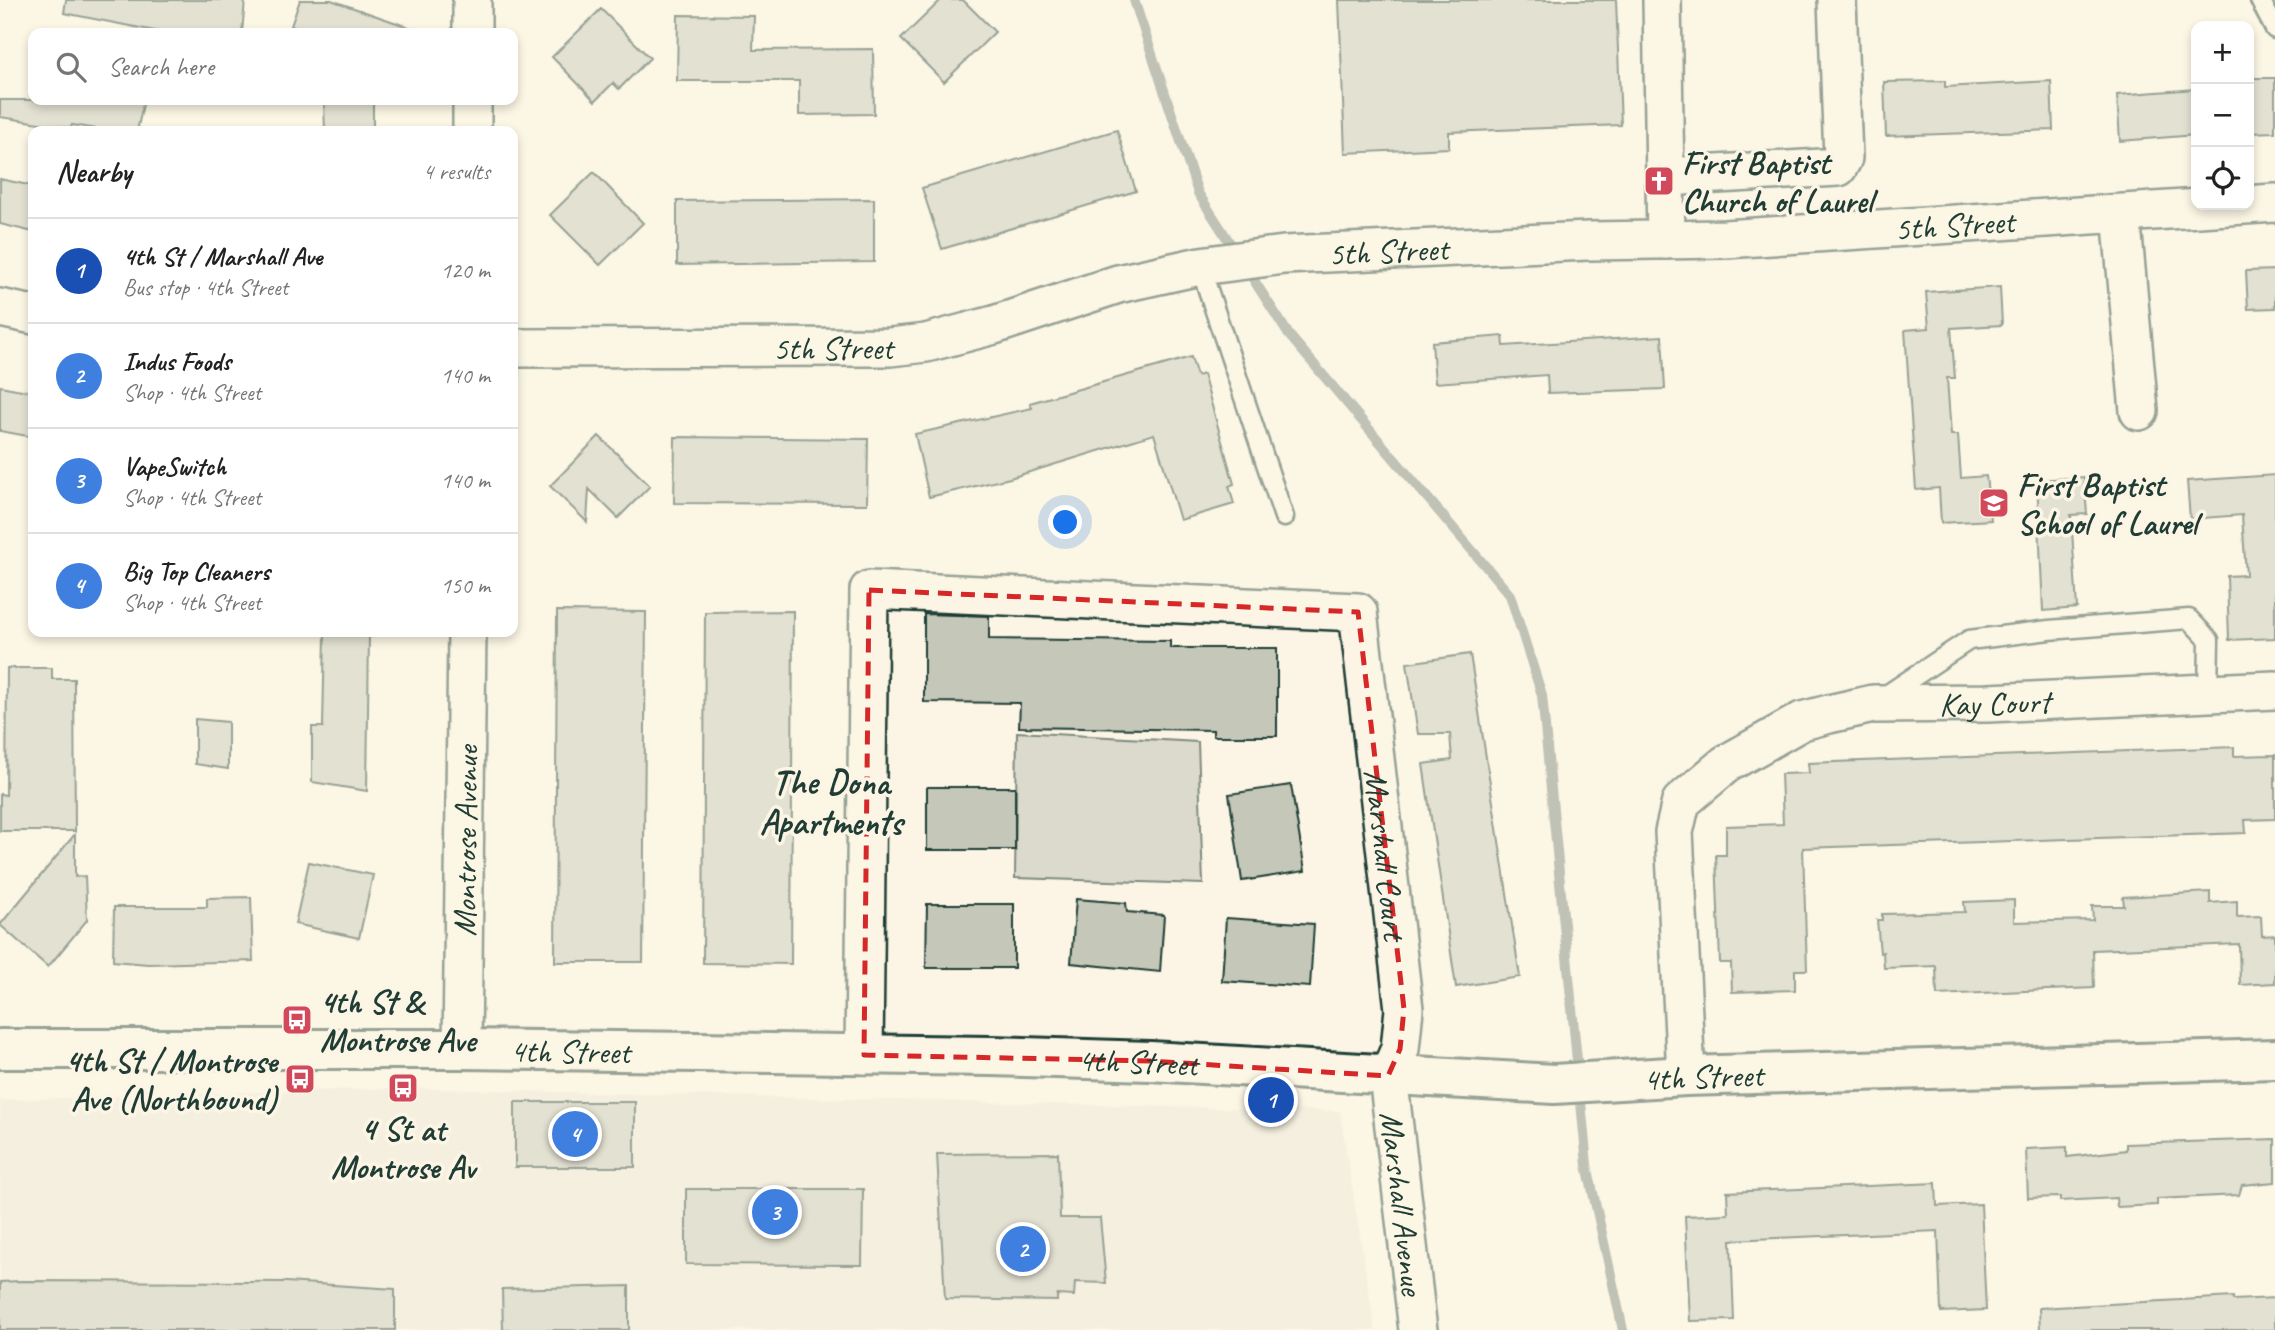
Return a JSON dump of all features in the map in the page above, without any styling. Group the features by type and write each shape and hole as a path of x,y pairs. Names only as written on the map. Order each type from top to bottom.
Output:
{"street":[{"path":"472,0 472,28"},
{"path":"1662,0 1666,240"},
{"path":"1665,177 1838,167 1843,158 1837,0"},
{"path":"472,105 472,126"},
{"name":"5th Street","path":"518,348 890,348 926,343 994,325 1118,284 1200,266 1284,255 1666,240 2275,203"},
{"path":"2121,214 2139,411"},
{"path":"0,308 28,314"},
{"name":"Marshall Court","path":"864,1055 869,590 1358,612 1404,1009 1400,1049 1388,1076"},
{"name":"Montrose Avenue","path":"462,1049 467,637"},
{"name":"Kay Court","path":"1686,1076 1674,832 1682,803 1726,764 1802,721 1873,704 1988,704 2275,690"},
{"name":"4th Street","path":"0,1049 462,1049 1150,1061 1553,1084 1686,1076 2275,1059"},
{"name":"Marshall Avenue","path":"1388,1076 1418,1330"}],"lane":[{"path":"2260,0 2275,29"},
{"path":"1200,266 1284,517"},
{"path":"1873,704 1969,640 2049,630 2189,619 2208,640 2208,693"}],"highlighted area":[{"path":"869,590 1358,612 1404,1009 1400,1049 1388,1076 1150,1061 864,1055"}],"shaded area":[{"path":"1017,732 1198,742 1203,884 1015,878"},
{"path":"402,1088 1340,1111 1375,1330 0,1330 0,1100"}],"building":[{"path":"66,0 245,0 242,28 140,28 64,13"},
{"path":"300,0 331,0 411,28 296,28 291,26"},
{"path":"941,0 963,0 995,32 944,82 901,39"},
{"path":"1339,0 1616,0 1621,125 1449,132 1449,148 1345,153"},
{"path":"601,9 650,58 619,89 613,83 595,101 552,57"},
{"path":"678,15 754,16 753,50 873,49 874,114 799,115 799,81 677,81"},
{"path":"2254,78 2275,78 2275,132 2254,133"},
{"path":"1945,81 1945,87 2051,81 2053,130 1886,136 1884,82"},
{"path":"2191,89 2191,135 2120,141 2117,95"},
{"path":"0,100 28,100 28,105 143,105 138,126 58,126 0,117"},
{"path":"324,105 373,105 373,126 325,126"},
{"path":"1117,130 1136,191 942,249 922,188"},
{"path":"594,172 643,223 600,265 550,215"},
{"path":"0,179 28,185 28,231 0,224"},
{"path":"874,199 874,262 677,265 677,201"},
{"path":"2275,270 2275,308 2248,309 2246,271"},
{"path":"2000,287 2002,325 1951,328 1955,378 1947,378 1951,435 1958,435 1961,478 1986,476 1991,520 1941,523 1939,488 1916,490 1905,330 1929,328 1926,292"},
{"path":"1503,336 1504,346 1662,336 1665,389 1548,393 1547,375 1435,383 1432,342"},
{"path":"1191,357 1197,376 1203,374 1234,484 1229,486 1234,504 1180,520 1154,434 1010,478 929,497 915,434 1032,408 1030,403"},
{"path":"0,386 28,391 28,436 0,431"},
{"path":"599,436 650,486 618,518 589,489 587,522 550,486"},
{"path":"675,437 868,439 867,504 674,503"},
{"path":"2275,475 2275,638 2229,640 2227,576 2246,575 2242,515 2190,519 2187,481"},
{"path":"2084,477 2087,514 2071,515 2077,608 2043,611 2037,480"},
{"path":"557,611 646,612 643,962 555,962"},
{"path":"793,611 791,964 703,963 705,612"},
{"path":"924,614 989,616 989,639 1170,641 1170,648 1277,648 1277,736 1213,736 1213,730 1019,727 1020,703 924,702"},
{"path":"325,637 369,637 367,791 312,782 312,727 323,727"},
{"path":"1470,654 1520,977 1456,987 1423,764 1452,760 1450,734 1418,734 1407,663"},
{"path":"7,668 52,668 52,679 74,679 75,831 0,831 0,794 6,795"},
{"path":"195,719 228,722 228,769 195,764"},
{"path":"2234,747 2234,756 2275,755 2275,819 2245,820 2246,833 1803,848 1807,970 1795,970 1795,990 1732,992 1731,963 1720,963 1716,855 1726,855 1726,826 1783,824 1781,774 1809,773 1808,763"},
{"path":"1291,785 1305,871 1242,881 1229,794"},
{"path":"927,787 1015,787 1015,850 927,850"},
{"path":"75,834 75,877 85,876 87,920 48,967 0,925"},
{"path":"309,862 373,875 359,938 295,924"},
{"path":"2210,892 2210,903 2237,901 2237,917 2261,916 2262,936 2275,935 2275,983 2240,985 2239,944 2093,950 2094,988 1937,995 1936,966 1884,968 1883,952 1880,953 1877,920 1882,920 1882,914 1965,912 1964,902 2014,900 2014,922 2093,920 2092,906 2124,906 2123,897"},
{"path":"251,897 253,961 148,964 113,961 114,907 207,907 207,898"},
{"path":"1076,899 1126,903 1127,912 1164,915 1160,972 1071,963"},
{"path":"927,904 1014,904 1014,968 926,968"},
{"path":"1226,918 1314,924 1310,987 1222,981"},
{"path":"515,1102 635,1102 635,1167 515,1167"},
{"path":"2275,1139 2275,1182 2242,1185 2239,1195 2157,1199 2157,1205 2117,1207 2116,1198 2060,1201 2060,1197 2028,1198 2026,1149 2067,1147 2067,1157 2126,1150 2126,1144"},
{"path":"1058,1153 1060,1218 1100,1218 1106,1283 1075,1282 1074,1296 1057,1295 1057,1301 945,1299 937,1154"},
{"path":"1936,1183 1937,1206 1981,1204 1986,1310 1941,1312 1938,1231 1731,1240 1734,1320 1690,1321 1685,1216 1728,1214 1727,1192"},
{"path":"686,1189 863,1189 862,1265 686,1264"},
{"path":"0,1282 286,1282 395,1289 395,1330 0,1330"},
{"path":"629,1286 629,1330 503,1330 502,1289"},
{"path":"2233,1297 2233,1300 2275,1298 2275,1330 2040,1330 2039,1308"}],"waterway":[{"path":"1134,0 1198,193 1289,335 1510,595 1542,695 1587,1165 1623,1330"}],"place":[{"name":"First Baptist Church of Laurel","path":"1659,181"},
{"name":"First Baptist School of Laurel","path":"1994,503"},
{"name":"4th St & Montrose Ave","path":"297,1020"},
{"name":"4th St / Montrose Ave (Northbound)","path":"300,1079"},
{"name":"4 St at Montrose Av","path":"403,1088"},
{"name":"4th St / Marshall Ave","path":"1271,1100"},
{"name":"Big Top Cleaners","path":"575,1134"},
{"name":"VapeSwitch","path":"775,1212"},
{"name":"Indus Foods","path":"1023,1249"}],"district":[{"name":"The Dona Apartments","path":"831,802"}]}
